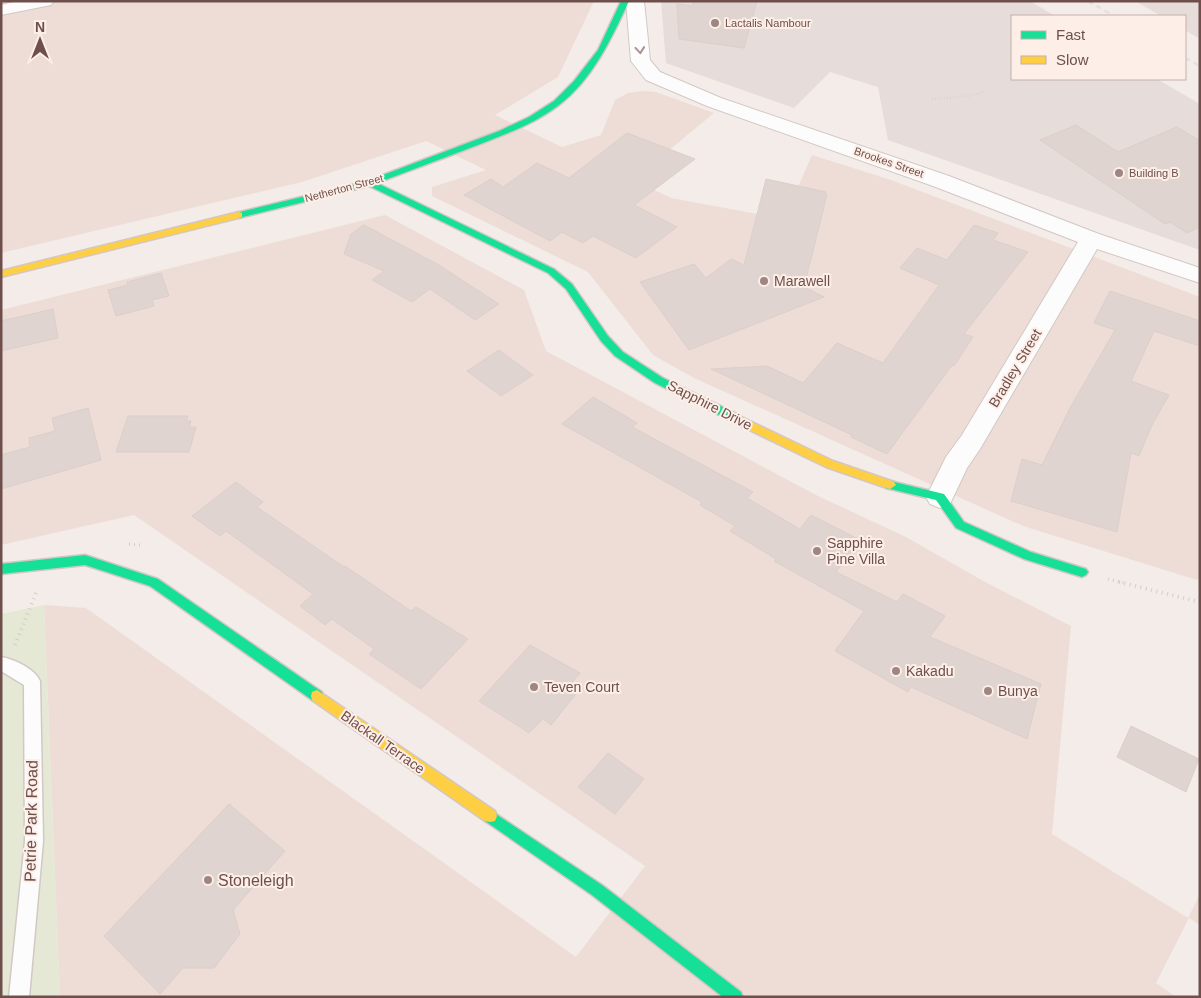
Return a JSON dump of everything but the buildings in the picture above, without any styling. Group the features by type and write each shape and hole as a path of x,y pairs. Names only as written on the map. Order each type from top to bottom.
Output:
{"street":[{"path":"1,10 44,1"},
{"name":"Netherton Street","path":"1,274 370,183 532,120 557,103 593,64 602,50 625,1"},
{"name":"Brookes Street","path":"635,1 641,61 653,76 714,102 941,181 1091,239 1200,276"},
{"name":"Sapphire Drive","path":"370,183 550,271 570,287 583,305 594,326 618,353 646,373 816,458 870,480 940,497"},
{"name":"Bradley Street","path":"940,497 955,464 971,442 1091,239"},
{"path":"940,497 960,524 1028,556 1082,572"},
{"name":"Blackall Terrace","path":"1,570 85,560 154,582 597,890 736,997"}],"lane":[{"name":"Petrie Park Road","path":"4,664 32,681 34,840 19,997"}],"path":[{"path":"932,99 968,96 983,92"},
{"path":"1082,572 1200,602"},
{"path":"4,664 39,585"}],"shaded area":[{"path":"1,1 594,1 558,77 495,115 562,147 601,135 615,100 628,93 656,92 714,113 633,180 671,198 784,219 812,155 891,180 1200,297 1200,577 1197,580 1023,526 694,378 653,355 588,272 432,196 432,187 486,170 426,141 302,182 1,253"},
{"name":"Lactalis Nambour","path":"661,1 1030,1 1053,15 1011,15 1011,80 1159,80 1200,104 1200,250 888,140 878,87 830,72 794,108 666,63"},
{"path":"1135,1 1200,1 1200,39 1186,31 1186,15 1159,15"},
{"path":"385,215 524,290 546,351 818,496 906,537 985,582 1071,626 1052,834 1188,918 1200,894 1200,925 1189,918 1156,983 1176,997 60,997 44,605 86,608 576,957 645,866 134,515 1,545 1,310"}],"green space":[{"path":"44,605 60,997 1,997 1,614"}],"railway":[{"path":"1088,1 1112,15"},
{"path":"1186,59 1200,66"}],"traffic: fast":[{"path":"239,215 370,183 502,133 532,119 557,103 577,83 602,50 625,1"},
{"path":"370,183 551,271 569,286 599,331 619,354 659,381 733,417"},
{"path":"890,485 940,497 960,525 1028,556 1082,572"},
{"path":"1,569 85,560 154,582 317,696"},
{"path":"490,816 597,890 736,997"}],"traffic: slow":[{"path":"1,274 239,215"},
{"path":"733,417 830,464 890,485"},
{"path":"317,696 490,816"}],"place":[{"name":"Lactalis Nambour","path":"715,23"},
{"name":"Building B","path":"1119,173"},
{"name":"Marawell","path":"764,281"},
{"name":"Sapphire Pine Villa","path":"817,551"},
{"name":"Kakadu","path":"896,671"},
{"name":"Teven Court","path":"534,687"},
{"name":"Bunya","path":"988,691"},
{"name":"Stoneleigh","path":"208,880"}]}
